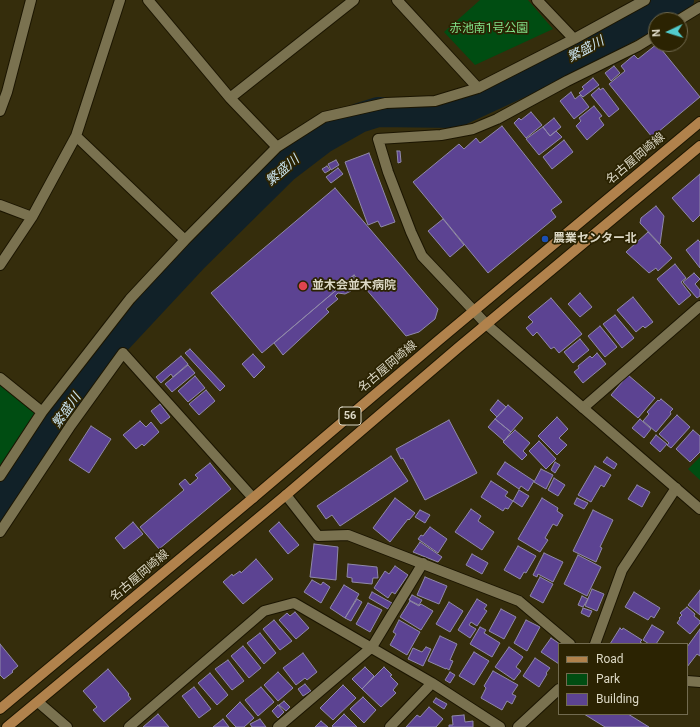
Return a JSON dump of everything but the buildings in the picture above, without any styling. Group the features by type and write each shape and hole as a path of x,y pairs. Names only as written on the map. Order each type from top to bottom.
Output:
{"main road":[{"name":"名古屋岡崎線","path":"0,709 700,122"},
{"name":"56","path":"7,727 286,495 486,324 700,146"}],"street":[{"path":"0,111 7,92 31,0"},
{"path":"0,265 32,217 76,136 120,0"},
{"path":"148,0 230,98 277,147"},
{"path":"230,98 354,0"},
{"path":"397,0 478,88"},
{"path":"537,0 574,39"},
{"path":"0,476 42,412 130,299 185,240 277,147 324,117 386,103 435,101 478,88 574,39 645,0"},
{"path":"688,14 700,7"},
{"path":"648,40 497,119 473,129 441,135 378,139 393,185 422,256 486,324 700,509"},
{"path":"76,136 185,240"},
{"path":"0,205 32,217"},
{"path":"582,408 700,306"},
{"path":"0,532 71,425 123,353 253,498"},
{"path":"0,378 42,412"},
{"path":"595,643 622,570 676,488"},
{"path":"286,495 318,536 348,535 519,601 569,643"},
{"path":"278,727 372,647 423,563"},
{"path":"129,727 264,611 294,603 432,683 500,727"},
{"path":"688,681 700,682"},
{"path":"390,727 432,683"},
{"path":"518,727 558,690"},
{"path":"38,702 67,727"}],"green space":[{"name":"赤池南1号公園","path":"480,0 528,0 553,29 475,65 444,32"},
{"path":"0,381 38,412 0,471"},
{"path":"700,457 700,480 688,469"}],"waterway":[{"name":"繁盛川","path":"0,508 112,345 194,257 284,168 322,139 359,118 378,112 455,113 550,69 679,0"}],"place":[{"name":"農業センター北","path":"545,239"},
{"name":"並木会並木病院","path":"303,286"}]}
